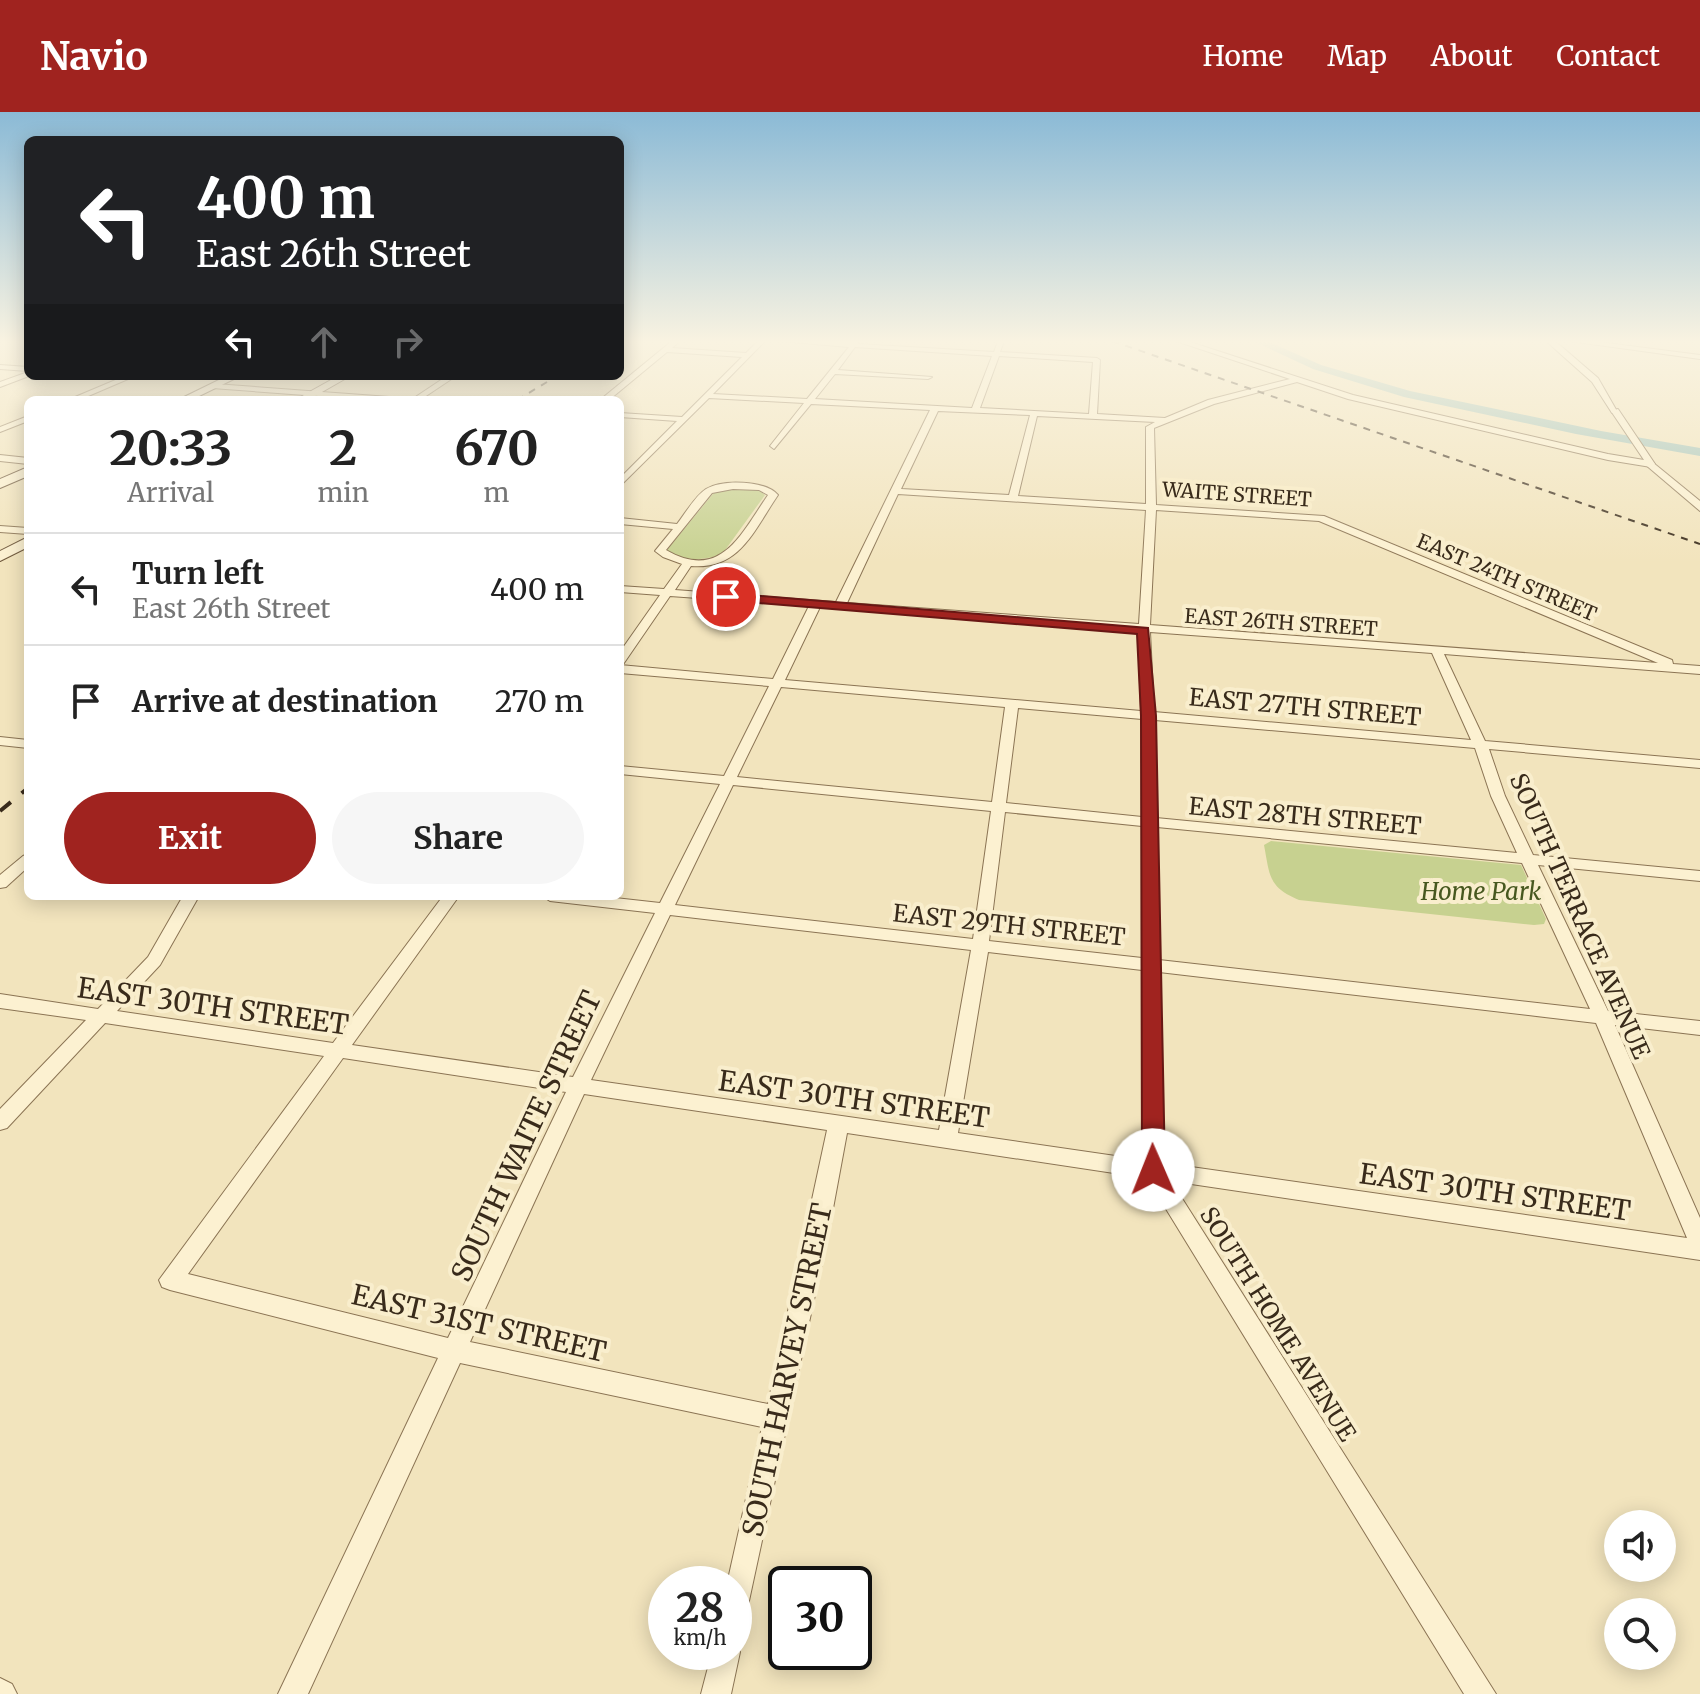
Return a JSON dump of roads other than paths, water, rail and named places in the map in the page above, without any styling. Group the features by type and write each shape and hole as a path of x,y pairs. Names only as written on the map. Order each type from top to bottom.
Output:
{"main road":[{"path":"0,484 24,473"},
{"path":"0,557 24,543"}],"street":[{"path":"624,415 683,419"},
{"path":"624,479 687,415"},
{"path":"774,446 800,415"},
{"path":"840,606 932,415"},
{"path":"1013,498 1034,415"},
{"path":"1050,415 1166,421"},
{"path":"1153,1170 1148,716 1144,630 1151,507 1150,427 1182,415"},
{"path":"1425,415 1608,457 1648,460"},
{"path":"1618,415 1648,460 1700,507"},
{"path":"0,430 24,420"},
{"path":"0,458 24,461"},
{"path":"720,487 770,490 773,495 728,557 714,562 688,563 669,558 660,551 709,491 720,487"},
{"path":"896,491 1151,507"},
{"name":"WAITE STREET","path":"1151,507 1321,518"},
{"name":"EAST 24TH STREET","path":"1321,518 1680,669"},
{"path":"624,521 681,527"},
{"path":"0,529 24,531"},
{"path":"624,654 688,563"},
{"name":"EAST 26TH STREET","path":"624,589 1700,670"},
{"name":"SOUTH WAITE STREET","path":"293,1694 577,1088 816,604"},
{"name":"SOUTH TERRACE AVENUE","path":"1437,651 1480,744 1525,858 1602,1016 1700,1243"},
{"name":"EAST 27TH STREET","path":"624,669 1700,764"},
{"path":"947,1141 980,947 1012,703"},
{"path":"0,741 24,744"},
{"name":"EAST 28TH STREET","path":"624,770 1700,876"},
{"path":"0,883 24,862"},
{"path":"0,1122 154,961 189,900"},
{"path":"334,1052 448,900"},
{"name":"EAST 29TH STREET","path":"583,900 1700,1028"},
{"name":"EAST 30TH STREET","path":"0,1001 577,1088 1700,1250"},
{"name":"EAST 31ST STREET","path":"334,1052 170,1280 456,1351 777,1418"},
{"name":"SOUTH HARVEY STREET","path":"745,1566 838,1126"},
{"name":"SOUTH HOME AVENUE","path":"1153,1170 1481,1694"},
{"path":"716,1694 722,1670"}],"waterway":[{"path":"1500,415 1700,452"}],"railway":[{"path":"1326,415 1700,544"},
{"path":"0,811 24,791"}],"park label":[{"name":"Home Park","path":"1481,891"}]}
